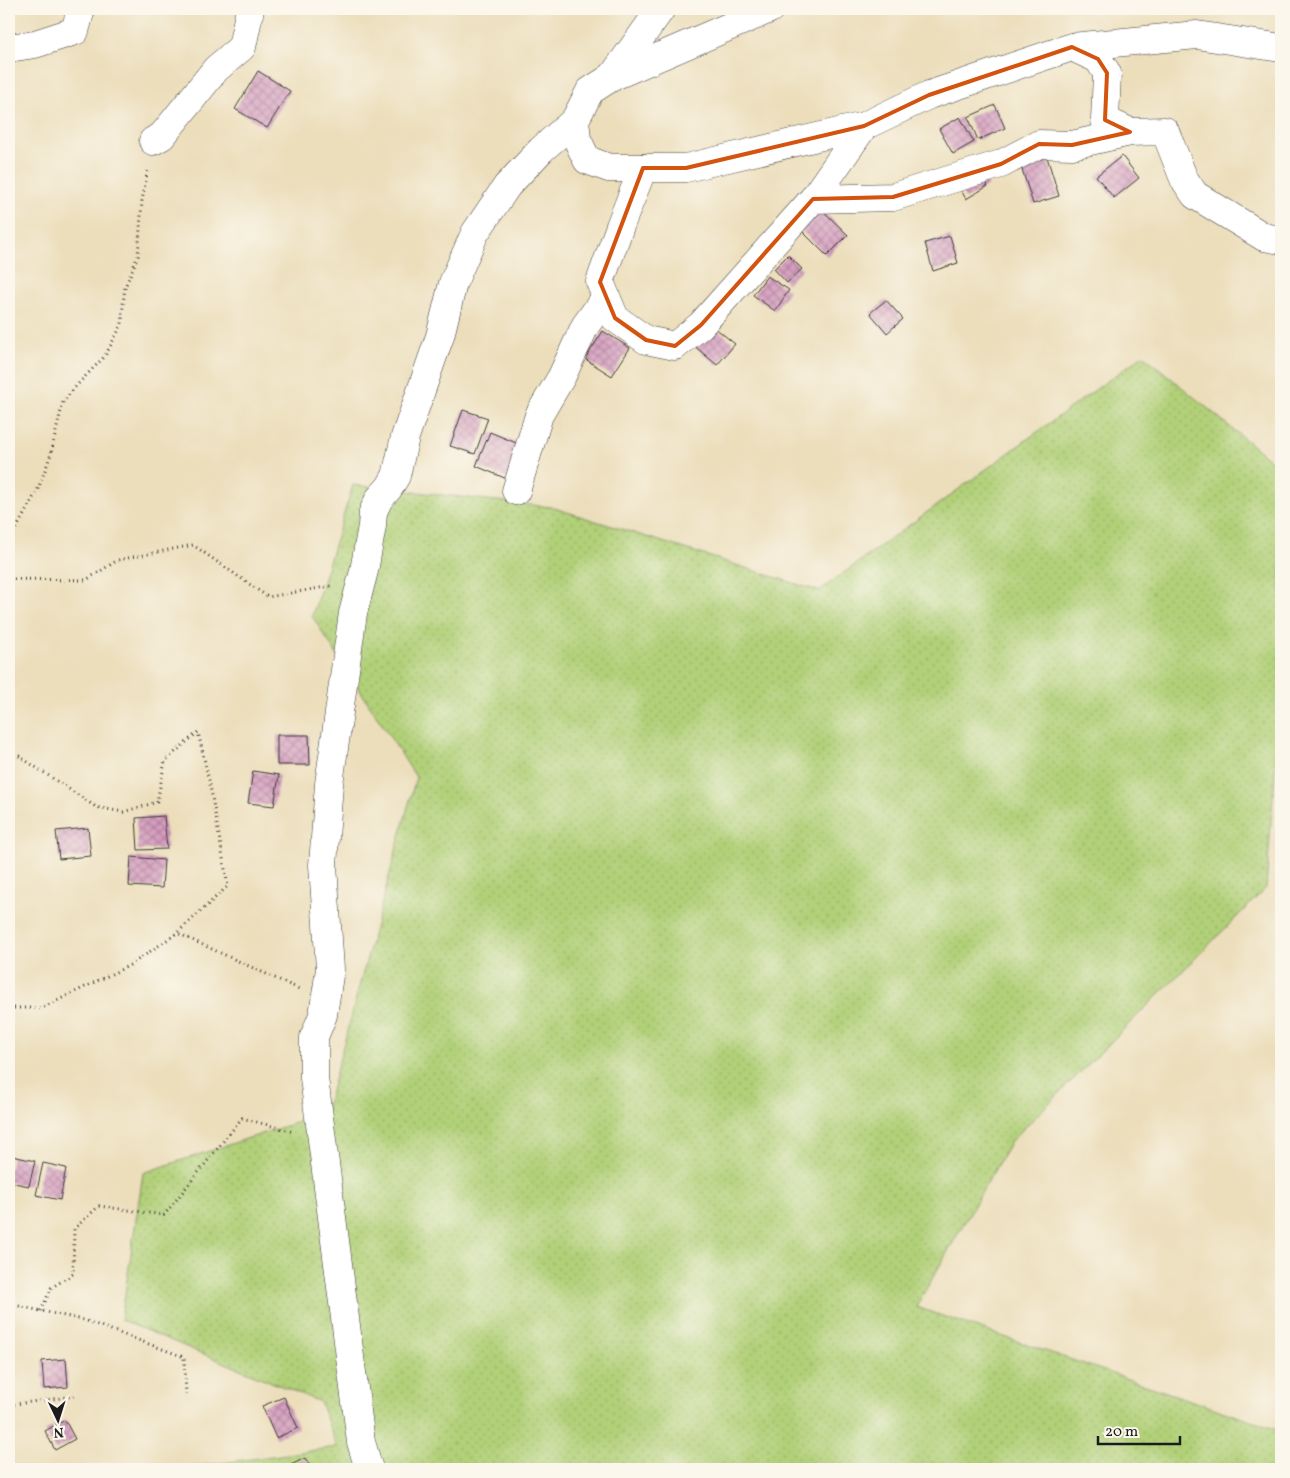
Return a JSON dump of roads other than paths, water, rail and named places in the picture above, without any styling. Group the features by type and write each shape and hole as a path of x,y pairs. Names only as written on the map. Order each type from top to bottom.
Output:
{"street":[{"path":"9,48 35,44 75,31 81,9"},
{"path":"153,141 162,136 216,69 242,47 250,9"},
{"path":"612,77 661,9"},
{"path":"368,1469 360,1433 314,1078 314,1038 323,1014 330,970 323,865 329,784 353,614 372,526 373,512 379,499 389,488 396,476 405,437 440,336 454,284 476,233 507,186 541,150 576,120 590,91 612,77 770,9"},
{"path":"576,120 577,139 587,160 609,168 686,168 864,126 929,96 1072,47 1197,35 1281,48"},
{"path":"1072,47 1098,59 1107,73 1105,120 1130,132"},
{"path":"643,168 600,282 615,318 646,340 676,346 701,325 813,199 864,126"},
{"path":"813,199 893,197 1001,164 1039,144 1072,145 1130,132 1165,131 1184,179 1195,195 1264,237 1281,240"},
{"path":"516,491 539,415 562,376 586,326 606,297"}]}
